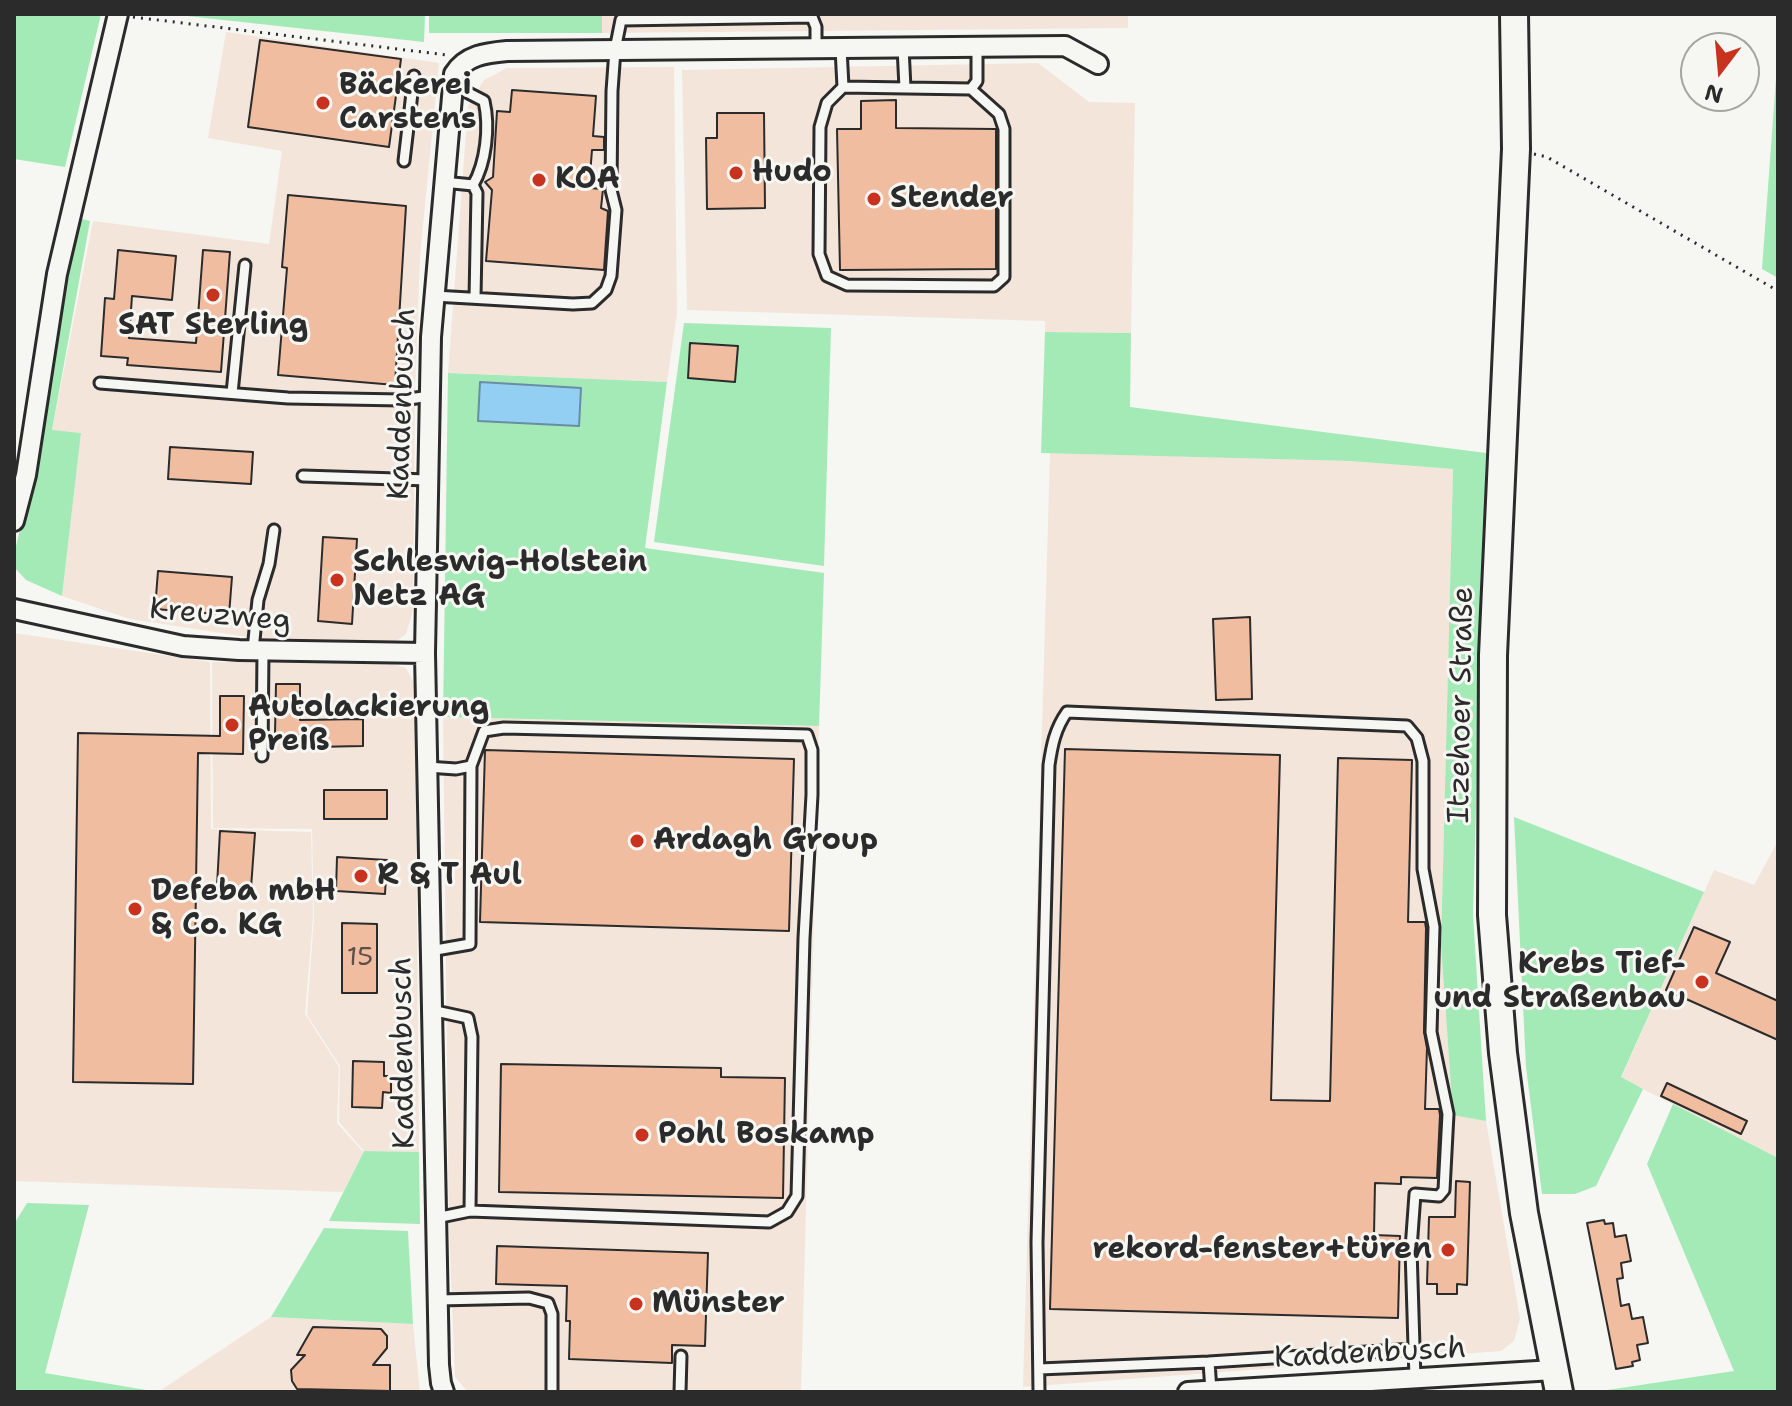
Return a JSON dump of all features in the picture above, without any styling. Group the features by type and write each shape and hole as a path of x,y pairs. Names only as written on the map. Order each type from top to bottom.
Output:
{"main road":[{"name":"Itzehoer Straße","path":"1514,14 1527,155 1493,655 1492,915 1503,1053 1522,1198 1556,1381"}],"street":[{"path":"14,521 26,475 57,274 118,15"},
{"path":"471,58 507,51 1065,46 1098,64"},
{"name":"Kaddenbusch","path":"444,1392 440,1374 431,1010 425,653 428,480 434,296 454,74 460,64 471,58"},
{"name":"Kreuzweg","path":"14,609 183,646 425,653"},
{"name":"Kaddenbusch","path":"1188,1392 1415,1379 1556,1381"}],"lane":[{"path":"434,296 573,304 592,303 606,290 611,276 616,210 611,190 615,50 621,20 815,15 816,48"},
{"path":"903,47 905,88"},
{"path":"971,89 977,81 977,47"},
{"path":"841,48 843,87"},
{"path":"404,161 414,76"},
{"path":"453,85 484,101 487,113 482,169 473,185"},
{"path":"843,87 971,89 999,114 1004,129 1004,277 994,286 847,285 827,276 819,254 820,127 827,103 843,87"},
{"path":"443,182 473,185"},
{"path":"473,185 477,193 475,298"},
{"path":"232,393 245,265"},
{"path":"100,383 288,398 402,400 430,396"},
{"path":"303,476 428,480"},
{"path":"262,756 258,600 269,564 274,530"},
{"path":"1039,1392 1037,1242 1049,765 1058,724 1067,712 1407,726 1417,738 1423,761 1423,869 1434,927 1431,1032 1448,1114 1444,1190 1439,1196 1415,1194 1411,1249 1415,1379"},
{"path":"430,951 470,944 471,766 484,731 504,728 807,735 812,750 797,1196 787,1212 769,1222 470,1211 436,1218"},
{"path":"427,767 456,769 471,766"},
{"path":"431,1010 468,1018 472,1037 470,1211"},
{"path":"438,1300 529,1298 548,1303 552,1314 552,1392"},
{"path":"1039,1369 1414,1349"},
{"path":"680,1392 681,1356"},
{"path":"1209,1362 1211,1391"}],"path":[{"path":"118,15 471,58"},
{"path":"1527,155 1547,157 1778,291"}],"shaded area":[{"path":"602,14 1128,14 1128,28 602,33"},
{"path":"226,32 439,63 420,256 413,610 406,634 395,642 281,642 130,619 62,596 81,433 52,431 93,221 269,244 282,151 208,138"},
{"path":"1038,63 1089,102 1135,103 1131,333 1045,332 1045,321 687,310 682,70"},
{"path":"674,67 677,313 667,382 448,373 468,106 484,80 507,68"},
{"path":"1050,453 1350,461 1453,469 1441,945 1453,1114 1486,1121 1520,1318 1514,1341 1501,1351 1023,1387"},
{"path":"14,633 210,662 211,829 311,832 313,916 305,1014 339,1067 337,1123 363,1152 343,1192 14,1181"},
{"path":"212,662 388,663 406,668 415,684 419,1152 364,1151 339,1122 340,1066 307,1015 314,918 312,829 213,828"},
{"path":"443,717 819,726 801,1392 468,1392 455,1377 449,1230"},
{"path":"1778,841 1778,1158 1621,1078 1714,870 1754,885"},
{"path":"271,1317 413,1324 420,1392 158,1392"}],"green space":[{"path":"14,14 101,14 65,167 14,159"},
{"path":"169,14 425,14 424,42"},
{"path":"429,14 602,14 602,33 429,33"},
{"path":"1778,51 1778,278 1762,269"},
{"path":"75,217 90,221 52,430 81,433 62,596 26,580 14,567 16,546 44,431"},
{"path":"684,323 831,328 824,566 654,542"},
{"path":"1045,332 1131,333 1130,407 1486,453 1473,915 1486,1121 1453,1115 1441,945 1453,469 1350,461 1041,453"},
{"path":"448,373 667,382 645,548 824,573 819,726 443,717"},
{"path":"1514,817 1704,892 1621,1077 1643,1089 1596,1186 1575,1194 1542,1194 1526,1067"},
{"path":"1673,1104 1778,1158 1778,1392 1594,1392 1734,1371 1647,1164"},
{"path":"364,1151 419,1152 420,1224 329,1221"},
{"path":"27,1203 89,1205 45,1373 158,1392 14,1392 14,1224"},
{"path":"324,1228 408,1231 413,1324 271,1317"}],"water":[{"path":"480,382 581,388 579,426 478,421"}],"building":[{"name":"Bäckerei Carstens","path":"260,40 401,59 389,147 248,127"},
{"name":"KOA","path":"512,90 596,96 593,136 604,137 604,150 592,150 589,188 603,189 601,208 608,211 604,270 486,261 492,190 485,182 493,177 497,111 510,112"},
{"path":"896,100 896,128 996,129 996,269 840,270 837,129 861,129 861,101"},
{"name":"Hudo","path":"717,113 764,113 765,208 707,209 706,138 717,138"},
{"path":"288,195 406,206 395,385 278,375 287,268 282,267"},
{"path":"118,250 176,256 172,300 132,296 129,338 196,343 203,250 230,252 221,372 127,365 128,358 101,356 105,298 114,299"},
{"path":"690,343 738,346 735,382 688,378"},
{"path":"170,447 253,452 251,484 168,479"},
{"name":"Schleswig-Holstein Netz AG","path":"323,537 357,539 352,624 318,621"},
{"path":"158,571 232,577 229,615 155,609"},
{"path":"1250,617 1252,699 1216,700 1213,619"},
{"path":"276,684 300,684 300,720 363,719 363,746 313,747 313,736 275,734"},
{"name":"Defeba mbH & Co. KG","path":"220,696 244,696 243,754 198,753 193,1084 73,1082 78,733 220,736"},
{"path":"1065,749 1280,755 1271,1100 1330,1101 1338,758 1412,760 1408,922 1425,922 1426,928 1425,1109 1439,1109 1440,1115 1437,1178 1401,1177 1401,1184 1375,1183 1374,1235 1400,1236 1398,1318 1050,1309"},
{"name":"Ardagh Group","path":"485,750 794,759 789,931 480,922"},
{"path":"324,790 387,790 387,819 324,819"},
{"path":"220,831 255,833 251,888 217,886"},
{"name":"R & T Aul","path":"337,857 387,860 385,894 336,891"},
{"path":"342,923 377,924 377,993 342,993"},
{"name":"Krebs Tief- und Straßenbau","path":"1694,927 1730,942 1716,973 1778,1001 1778,1040 1666,990"},
{"path":"353,1061 384,1062 384,1076 391,1076 391,1093 383,1092 382,1108 352,1107"},
{"name":"Pohl Boskamp","path":"501,1064 721,1068 721,1077 785,1078 783,1198 499,1192"},
{"path":"1667,1083 1747,1121 1741,1134 1661,1096"},
{"name":"rekord-fenster+türen","path":"1456,1181 1470,1182 1467,1285 1457,1284 1457,1294 1437,1294 1437,1284 1427,1284 1429,1217 1455,1217"},
{"path":"1604,1220 1605,1224 1613,1223 1615,1237 1626,1235 1631,1261 1621,1263 1623,1278 1617,1279 1621,1306 1629,1304 1632,1319 1643,1317 1648,1343 1637,1345 1640,1360 1632,1362 1633,1366 1616,1369 1587,1223"},
{"name":"Münster","path":"497,1246 708,1253 705,1346 672,1345 672,1363 569,1359 567,1286 496,1284"},
{"path":"313,1327 381,1329 387,1336 387,1348 373,1365 390,1365 390,1391 297,1389 291,1370 305,1355 297,1355"}],"place":[{"name":"Bäckerei Carstens","path":"323,103"},
{"name":"Hudo","path":"736,173"},
{"name":"KOA","path":"539,180"},
{"name":"Stender","path":"874,199"},
{"name":"SAT Sterling","path":"213,295"},
{"name":"Schleswig-Holstein Netz AG","path":"337,580"},
{"name":"Autolackierung Preiß","path":"232,725"},
{"name":"Ardagh Group","path":"637,841"},
{"name":"R & T Aul","path":"361,876"},
{"name":"Defeba mbH & Co. KG","path":"135,909"},
{"name":"Krebs Tief- und Straßenbau","path":"1702,982"},
{"name":"Pohl Boskamp","path":"642,1135"},
{"name":"rekord-fenster+türen","path":"1448,1250"},
{"name":"Münster","path":"636,1304"}]}
